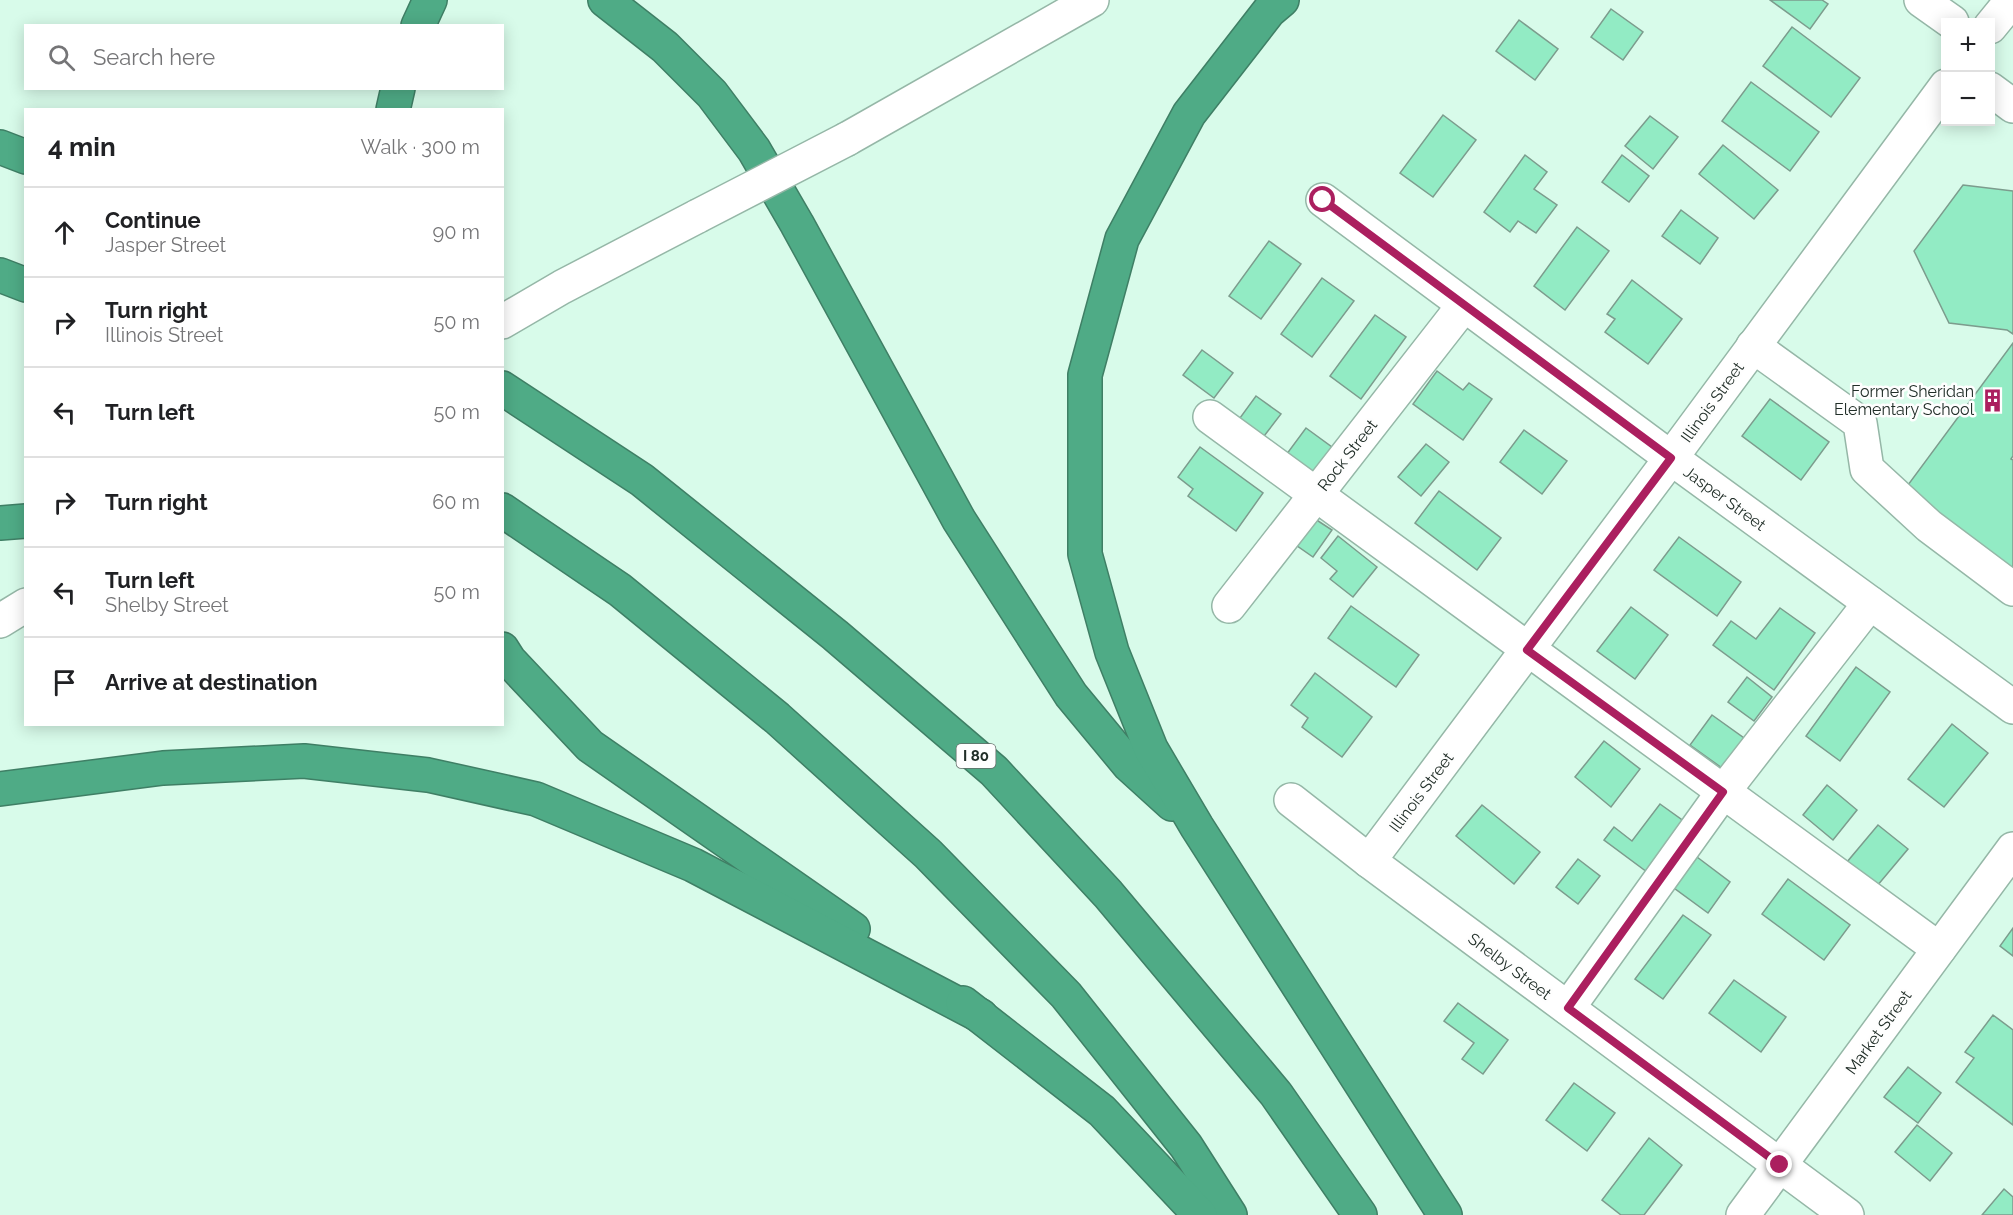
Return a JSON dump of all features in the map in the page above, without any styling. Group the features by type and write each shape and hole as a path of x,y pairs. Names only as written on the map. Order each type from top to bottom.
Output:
{"highway":[{"path":"419,24 430,0"},
{"path":"605,0 665,47 712,94 754,150 959,520 1071,695 1129,765 1197,827"},
{"path":"1282,0 1269,11 1189,114 1122,239 1085,375 1085,554 1112,652 1151,749 1197,827 1445,1215"},
{"path":"394,108 398,90"},
{"path":"0,147 24,156"},
{"path":"0,275 24,284"},
{"name":"I 80","path":"504,389 642,480 835,635 994,771 1108,894 1276,1094 1360,1215"},
{"path":"504,511 621,590 777,718 928,854 1066,995 1186,1146 1230,1215"},
{"path":"0,523 24,521"},
{"path":"504,652 590,746 714,834 981,1016 1102,1111 1200,1215"},
{"path":"0,789 163,768 304,761 428,775 536,799 693,865 981,1016"}],"street":[{"path":"504,321 562,287 847,139 1092,0"},
{"path":"1921,0 1946,18"},
{"path":"1995,21 2012,0"},
{"name":"Illinois Street","path":"1369,861 1941,93"},
{"path":"1995,93 2013,106"},
{"name":"Jasper Street","path":"1323,200 1671,458 2013,707"},
{"name":"Rock Street","path":"1229,606 1464,304"},
{"path":"1753,346 1860,423 1867,469 1929,526 2013,589"},
{"path":"1210,417 1939,949"},
{"path":"1568,1008 1723,792 1870,603"},
{"path":"0,621 24,606"},
{"name":"Shelby Street","path":"1291,800 1369,861 1847,1215"},
{"name":"Market Street","path":"1743,1215 2013,849"}],"building":[{"path":"1770,0 1822,0 1828,4 1810,29"},
{"path":"1611,9 1643,32 1623,60 1591,37"},
{"path":"1519,20 1558,49 1535,80 1496,51"},
{"path":"1792,27 1860,78 1831,117 1763,66"},
{"path":"1751,82 1819,132 1790,171 1722,121"},
{"path":"1443,115 1476,140 1433,197 1400,173"},
{"path":"1650,116 1678,137 1653,169 1625,146"},
{"path":"1723,145 1778,190 1754,219 1699,174"},
{"path":"1525,155 1547,172 1534,189 1557,205 1536,233 1518,221 1510,232 1484,212"},
{"path":"1622,155 1649,176 1629,202 1602,182"},
{"path":"1963,185 2013,191 2013,334 2007,330 1949,323 1914,251"},
{"path":"1681,210 1718,238 1700,264 1662,236"},
{"path":"1577,227 1609,251 1565,310 1534,286"},
{"path":"1269,241 1301,264 1261,319 1229,296"},
{"path":"1322,278 1354,301 1312,357 1281,334"},
{"path":"1632,280 1682,319 1648,364 1605,332 1615,319 1607,314"},
{"path":"1375,315 1406,337 1361,399 1330,376"},
{"name":"Former Sheridan Elementary School","path":"2013,343 2013,456 2011,459 2013,460 2013,569 1905,489"},
{"path":"1202,350 1233,373 1214,398 1183,375"},
{"path":"1437,371 1463,390 1469,383 1492,399 1463,440 1413,404"},
{"path":"1256,396 1281,414 1261,440 1237,422"},
{"path":"1770,399 1829,442 1801,480 1742,436"},
{"path":"1306,428 1336,450 1316,477 1286,455"},
{"path":"1524,430 1567,461 1542,494 1500,462"},
{"path":"1426,444 1449,462 1421,496 1398,477"},
{"path":"1200,447 1263,493 1236,531 1188,496 1193,489 1178,477"},
{"path":"1439,491 1501,538 1477,570 1415,523"},
{"path":"1312,517 1332,530 1313,557 1293,543"},
{"path":"1338,536 1377,567 1353,597 1330,579 1337,571 1321,558"},
{"path":"1679,537 1741,582 1717,616 1654,570"},
{"path":"1351,606 1419,655 1396,687 1328,638"},
{"path":"1631,607 1668,635 1635,679 1597,651"},
{"path":"1780,608 1815,633 1774,690 1713,645 1731,621 1756,639"},
{"path":"1856,667 1890,692 1840,761 1806,736"},
{"path":"1315,673 1372,717 1342,757 1302,727 1308,718 1291,705"},
{"path":"1747,677 1772,697 1754,721 1728,702"},
{"path":"1712,715 1744,738 1722,768 1690,745"},
{"path":"1952,724 1988,753 1944,807 1908,779"},
{"path":"1604,741 1640,769 1611,807 1575,777"},
{"path":"1827,785 1857,810 1833,840 1803,815"},
{"path":"1660,804 1685,822 1647,872 1604,840 1614,827 1632,841"},
{"path":"1482,805 1540,852 1514,884 1456,836"},
{"path":"1878,825 1908,849 1877,886 1847,862"},
{"path":"1697,857 1730,882 1708,913 1674,888"},
{"path":"1578,859 1600,876 1578,904 1556,887"},
{"path":"1788,879 1850,925 1824,960 1762,914"},
{"path":"1683,915 1711,935 1663,999 1635,979"},
{"path":"2013,928 2013,956 2000,946"},
{"path":"1734,980 1786,1017 1761,1052 1709,1013"},
{"path":"1458,1003 1508,1040 1483,1074 1462,1059 1474,1043 1444,1021"},
{"path":"1993,1015 2013,1030 2013,1125 1956,1082 1974,1058 1965,1052"},
{"path":"1908,1067 1941,1093 1918,1123 1884,1097"},
{"path":"1574,1083 1615,1113 1587,1151 1546,1120"},
{"path":"1917,1125 1952,1153 1930,1181 1895,1152"},
{"path":"1649,1138 1682,1165 1644,1215 1621,1215 1602,1200"},
{"path":"2004,1189 2013,1197 2013,1215 1982,1215"}],"place":[{"name":"Former Sheridan Elementary School","path":"1992,400"}],"route":[{"path":"1323,200 1671,458 1527,650 1723,792 1568,1008 1780,1165"}]}
